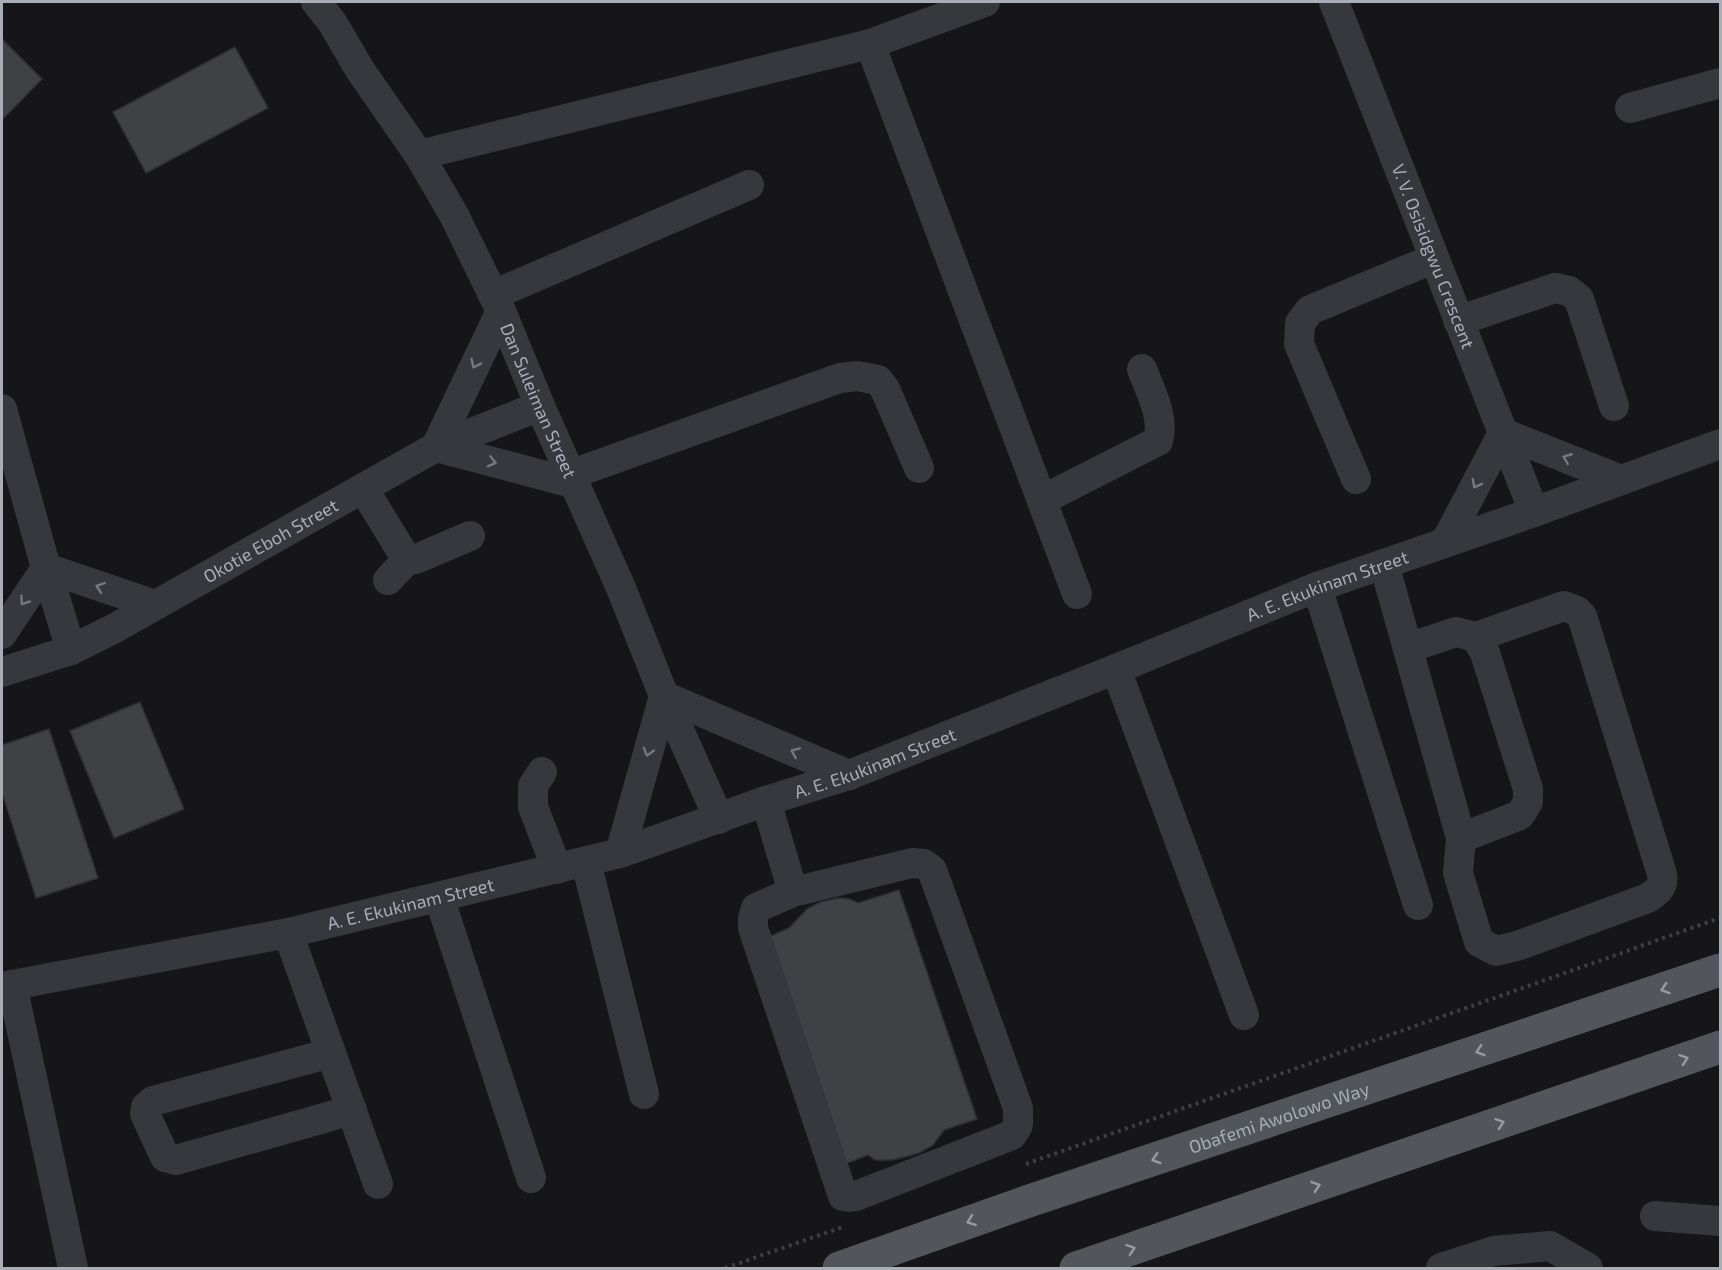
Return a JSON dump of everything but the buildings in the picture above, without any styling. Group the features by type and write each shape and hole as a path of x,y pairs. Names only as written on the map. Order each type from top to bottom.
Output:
{"main road":[{"name":"Obafemi Awolowo Way","path":"839,1269 1029,1201 1720,970"},
{"path":"1076,1269 1720,1047"}],"street":[{"name":"Dan Suleiman Street","path":"316,2 332,22 360,70 419,155 454,215 497,303 540,406 574,479 664,696 719,819"},
{"path":"419,155 870,44 985,2"},
{"name":"V. V. Osisidgwu Crescent","path":"1334,2 1534,512"},
{"path":"870,44 1077,594"},
{"path":"1630,108 1720,83"},
{"path":"749,185 497,303 436,447 574,479 840,378 857,376 878,380 885,388 919,468"},
{"path":"1356,479 1299,344 1300,323 1310,310 1433,259"},
{"path":"1458,321 1555,288 1569,291 1579,299 1614,406"},
{"path":"1042,500 1158,441 1161,430 1160,420 1142,369"},
{"name":"Okotie Eboh Street","path":"2,672 71,650 436,447 540,406"},
{"path":"2,409 71,650"},
{"path":"1444,543 1503,433 1621,480"},
{"name":"A. E. Ekukinam Street","path":"7,986 288,933 620,853 766,801 849,775 1317,587 1534,512 1720,444"},
{"path":"363,488 398,570 416,559 470,536"},
{"path":"1383,564 1461,838 1458,873 1479,942 1496,951 1517,946 1648,898 1660,889 1663,882 1662,874 1582,616 1577,611 1564,606 1476,637 1456,632 1408,648"},
{"path":"46,568 155,605"},
{"path":"2,634 46,568"},
{"path":"1317,587 1418,905"},
{"path":"1461,838 1520,815 1528,802 1528,789 1485,653 1476,637"},
{"path":"1116,669 1244,1015"},
{"path":"620,853 664,696 849,775"},
{"path":"542,772 534,786 533,807 557,869"},
{"path":"766,801 793,892"},
{"path":"586,862 644,1094"},
{"path":"912,862 924,864 932,870 1017,1108 1018,1125 1011,1135 856,1196 843,1196 753,928 756,908 793,892 912,862"},
{"path":"439,897 531,1178"},
{"path":"288,933 378,1184"},
{"path":"7,986 73,1269"},
{"path":"331,1053 153,1101 146,1107 145,1114 165,1157 176,1160 352,1110"},
{"path":"1656,1216 1720,1221"},
{"path":"1441,1269 1494,1251 1550,1246 1587,1269"}],"path":[{"path":"1016,1167 1720,918"},
{"path":"725,1269 848,1226"}]}
